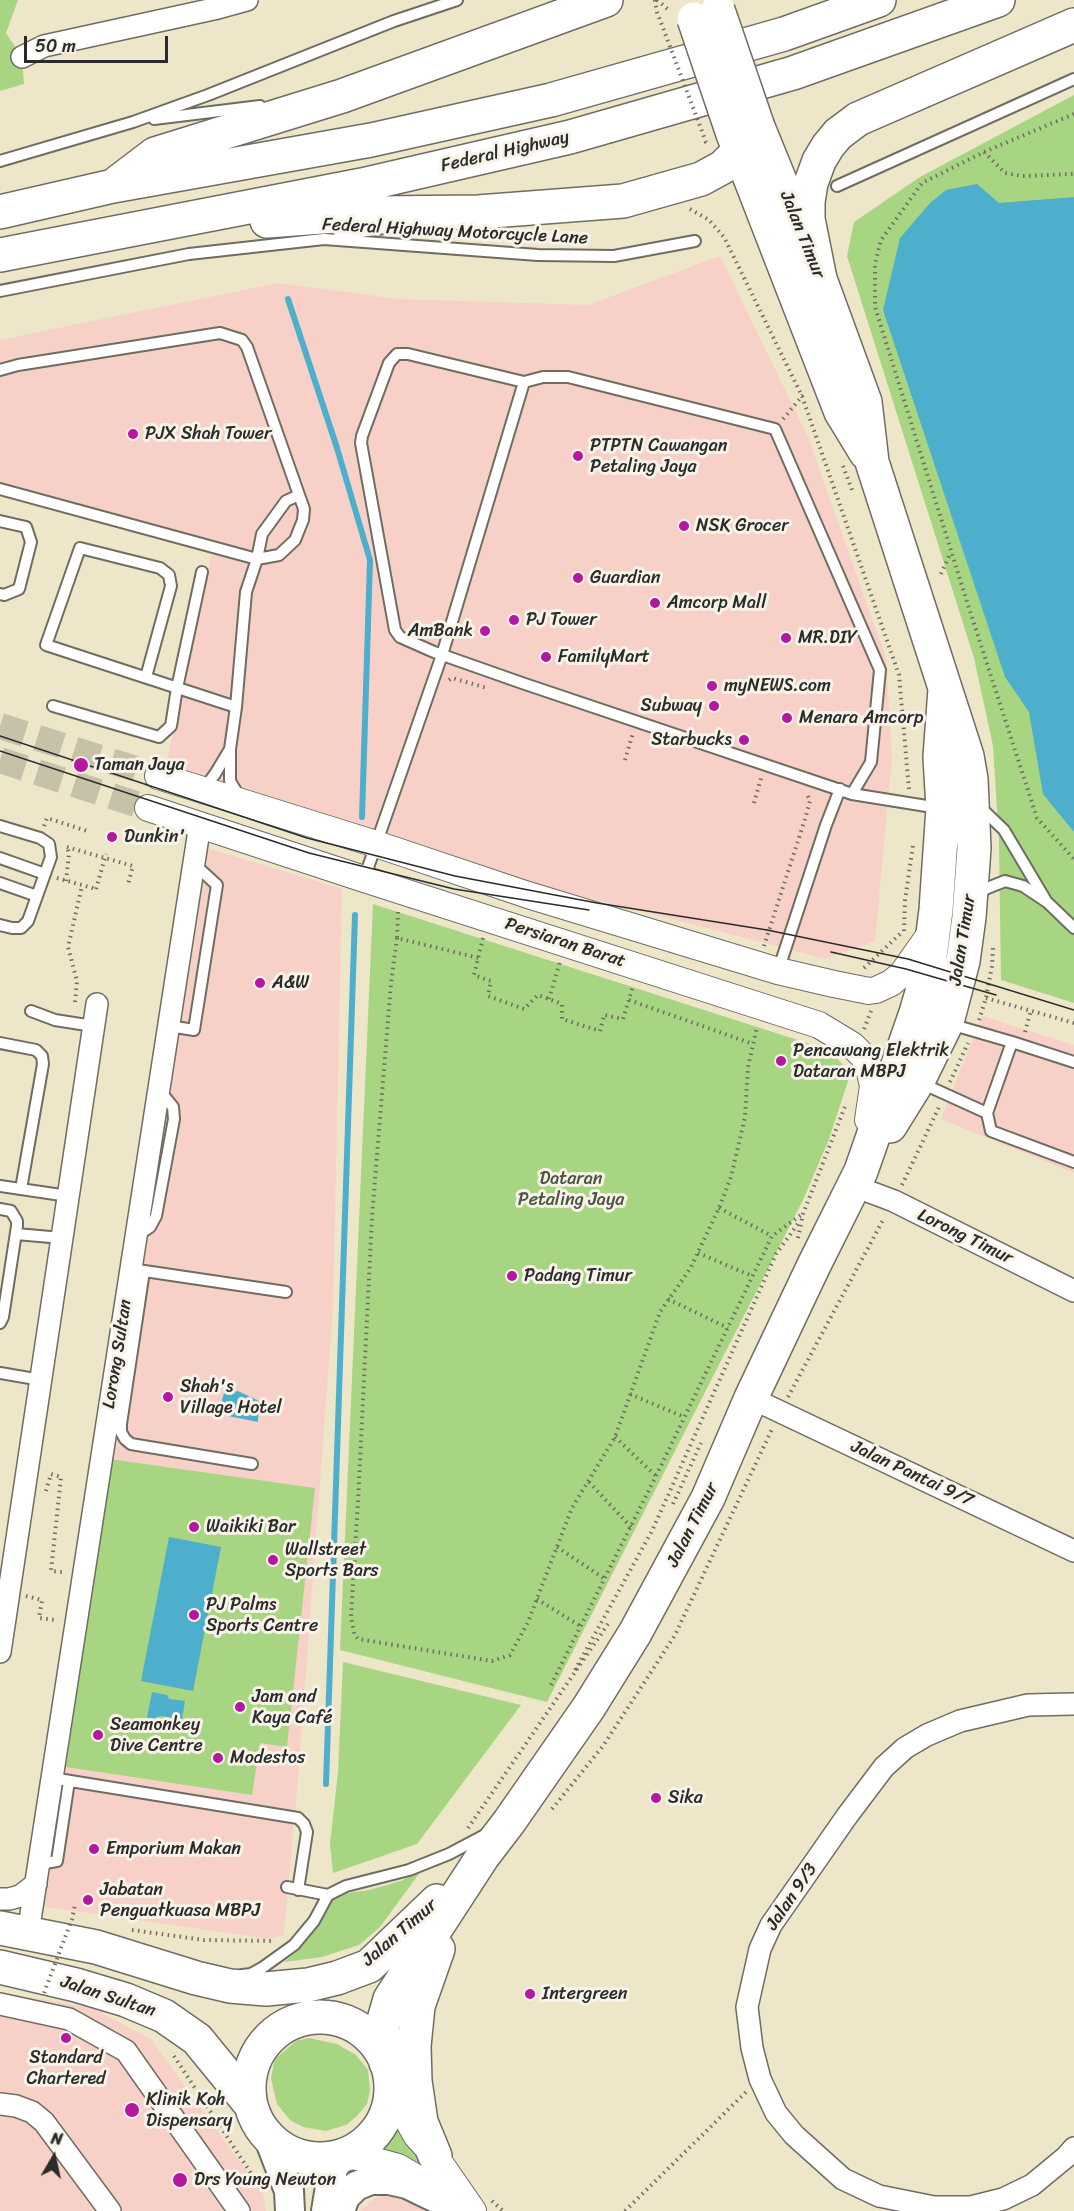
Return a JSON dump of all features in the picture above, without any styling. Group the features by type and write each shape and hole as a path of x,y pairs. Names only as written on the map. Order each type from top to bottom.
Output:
{"main road":[{"path":"113,186 155,154 342,96 606,0"},
{"path":"0,212 113,186 371,140 551,100 784,34 879,0"},
{"name":"Federal Highway","path":"0,255 362,185 570,137 793,73 998,0"},
{"name":"Jalan Timur","path":"704,7 736,139 945,689 967,756 936,910 915,927 928,972 858,1179"},
{"path":"820,279 808,219 808,202 811,183 819,161 838,134 858,119 1074,25"},
{"path":"129,229 376,213 478,212 623,201 701,179 723,167 736,139"},
{"name":"Jalan Timur","path":"736,139 820,279 865,402 857,462"},
{"name":"Jalan Timur","path":"388,2071 382,2027 390,2000 483,1856 589,1707 635,1633 708,1498 751,1398 814,1265 858,1179 918,1081 947,1023 963,962 974,848 957,804"},
{"path":"435,2156 421,2122 415,2080 414,2046 418,2006 435,1955 483,1856"},
{"name":"Jalan Timur","path":"196,1978 230,1986 266,1989 308,1985 337,1978 369,1966 483,1856"},
{"path":"14,1931 96,1947 196,1978"},
{"name":"Jalan Sultan","path":"0,1967 76,1985 126,2000 164,2016 197,2038 251,2105"},
{"path":"268,2136 284,2149 303,2157 323,2159 343,2155 363,2144 382,2122 391,2093 388,2071 378,2048 366,2035 351,2025 334,2019 317,2017 299,2020 283,2028 269,2039 258,2053 251,2069 249,2087 251,2105 254,2116 268,2136 289,2191 290,2211"},
{"path":"326,2211 333,2168 343,2155"},
{"path":"340,2211 345,2197 356,2186 371,2180 389,2180 407,2184 472,2207"}],"street":[{"path":"22,57 44,46 247,0"},
{"name":"Persiaran Barat","path":"158,776 376,844 528,895 778,971 842,986 869,991 891,983 902,974 915,927"},
{"name":"Persiaran Barat","path":"148,808 819,1024 852,1045 869,1068 873,1086 858,1179"},
{"name":"Lorong Sultan","path":"14,1931 37,1874 61,1779 137,1270 136,1238 200,824"},
{"path":"0,1652 5,1582 41,1380 97,1004"},
{"name":"Lorong Timur","path":"858,1179 894,1201 1074,1291"},
{"name":"Jalan Pantai 9/7","path":"751,1398 1074,1551"},
{"name":"Jalan 9/3","path":"1074,1704 1028,1705 960,1721 927,1735 905,1748 884,1767 771,1924 759,1949 747,2007 752,2048 760,2079 776,2113 794,2135 843,2179 879,2196 934,2207 971,2207 1003,2199 1032,2185 1074,2148"},
{"path":"0,1899 20,1896 37,1874"},
{"path":"0,2004 69,2019 126,2051 239,2211"},
{"path":"388,2071 397,2100 416,2135 435,2156 472,2207"},
{"path":"0,2104 16,2106 32,2112 44,2122 110,2211"},
{"path":"343,2155 398,2166 472,2207"}],"lane":[{"path":"0,161 133,122 208,95 394,21 457,0"},
{"path":"837,186 1074,79"},
{"path":"133,122 342,96"},
{"path":"407,224 478,212"},
{"path":"324,239 395,226"},
{"name":"Federal Highway Motorcycle Lane","path":"0,291 189,254 324,239 538,255 614,256 694,241"},
{"path":"0,370 18,365 220,333 242,340 247,347 304,509 303,520 295,540 279,555 257,559 0,489"},
{"path":"852,794 872,762 880,670 775,429 568,377 543,377 524,382 408,354 397,354 389,363 362,436 363,453 395,630 400,637 442,655 852,794 908,802 957,804 1004,830 1047,902"},
{"path":"364,879 442,655 524,382"},
{"path":"245,803 230,781 230,749 246,592 257,559 262,534 286,501 299,495"},
{"path":"0,521 26,527 31,542 19,589 4,595 0,594"},
{"path":"146,677 171,586 169,575 160,568 80,548 46,645 236,707"},
{"path":"53,706 159,737 171,726 202,572"},
{"path":"204,789 230,749"},
{"path":"778,971 840,789"},
{"path":"0,826 40,838 49,844 51,857 28,921 21,928 0,925"},
{"path":"0,858 45,874"},
{"path":"969,917 980,894 993,885 1005,881 1023,886 1047,902 1074,928"},
{"path":"0,882 37,896"},
{"path":"31,1011 55,1020 93,1026"},
{"path":"947,1023 1074,1062"},
{"path":"0,1043 36,1050 42,1056 43,1064 21,1189"},
{"path":"1016,1043 987,1113 991,1131 1074,1162"},
{"path":"918,1081 987,1113"},
{"path":"0,1186 68,1196"},
{"path":"0,1209 10,1211 17,1221 3,1317 0,1323"},
{"path":"16,1234 62,1238"},
{"path":"137,1270 286,1292"},
{"path":"128,1330 121,1424 121,1432 125,1439 130,1444 252,1464"},
{"path":"0,1373 41,1380"},
{"path":"61,1779 298,1818 304,1824 307,1832 298,1890"},
{"path":"196,1978 251,1974 294,1945 314,1921 328,1895 346,1886 410,1870 449,1854 509,1822"},
{"path":"287,1887 328,1895"}],"path":[{"path":"655,0 657,12 706,142 736,139"},
{"path":"1074,114 984,152 922,183 881,240 875,264 875,307 1037,818 1074,859"},
{"path":"984,152 1005,173 1022,176 1074,174"},
{"path":"684,206 709,220 724,237 802,396 899,675 909,784 908,802"},
{"path":"775,429 813,384 827,375"},
{"path":"854,495 857,462"},
{"path":"941,574 951,552"},
{"path":"444,685 452,678 495,691"},
{"path":"625,760 637,721"},
{"path":"622,732 633,735"},
{"path":"754,803 762,775"},
{"path":"763,947 792,865 810,801 801,787"},
{"path":"46,823 47,818 87,831"},
{"path":"862,970 915,927 905,901 914,836"},
{"path":"67,847 133,866 128,884"},
{"path":"45,874 96,889 106,854"},
{"path":"74,975 68,947 82,886"},
{"path":"399,890 372,1217 351,1616 354,1634 358,1639 492,1661 510,1655 528,1622 572,1508 615,1437 660,1312 690,1269 719,1208 731,1177 745,1116 747,1067 763,1006"},
{"path":"485,931 474,975 491,981 488,996 524,1009 538,995 562,1004 562,1019 600,1031 604,1015 623,1019 635,980"},
{"path":"396,938 478,958"},
{"path":"549,999 566,943"},
{"path":"987,998 1074,1023"},
{"path":"628,1000 753,1044"},
{"path":"862,1033 873,1003"},
{"path":"1016,1043 1031,1010"},
{"path":"611,1619 566,1686 652,1531 776,1254 800,1221 851,1093"},
{"path":"719,1208 772,1236"},
{"path":"551,1685 657,1476 772,1236 803,1214"},
{"path":"551,1810 603,1746 675,1635 780,1412 883,1220"},
{"path":"798,1238 800,1221"},
{"path":"698,1253 752,1276"},
{"path":"668,1299 729,1328"},
{"path":"630,1395 684,1417"},
{"path":"673,1505 706,1433"},
{"path":"615,1437 657,1476"},
{"path":"45,1496 51,1474 61,1477 51,1571 63,1572"},
{"path":"589,1482 631,1527"},
{"path":"557,1546 605,1579"},
{"path":"5,1582 18,1585 16,1594 42,1600 39,1617 56,1620"},
{"path":"537,1599 582,1627"},
{"path":"55,1992 44,1991 72,1919 75,1905"},
{"path":"151,1933 204,1940 280,1942 294,1945"},
{"path":"173,2055 264,2193"},
{"path":"625,2211 760,2079"},
{"path":"472,2207 503,2211"}],"shaded area":[{"path":"720,256 808,437 886,658 892,757 875,941 826,959 497,874 165,770 212,554 0,496 0,340 278,283 398,299 588,305"},
{"path":"201,846 342,889 333,1308 284,1935 270,1939 40,1906"},
{"path":"982,1016 1074,1045 1074,1173 941,1119"},
{"path":"0,1992 92,2008 151,2039 263,2194 266,2211 0,2211"},
{"path":"391,2192 432,2211 360,2211 374,2199"}],"green space":[{"path":"0,0 18,0 6,33 22,57 24,84 0,91"},
{"path":"1074,95 1074,1003 1001,980 999,841 993,746 974,658 847,256 854,222 920,177"},
{"name":"Dataran Petaling Jaya","path":"373,904 829,1050 845,1067 849,1078 829,1139 803,1200 547,1702 340,1650"},
{"name":"PJ Palms Sports Centre","path":"109,1459 315,1488 287,1747 260,1743 252,1795 66,1767"},
{"path":"343,1662 521,1705 417,1844 333,1873 330,1844 338,1772"},
{"path":"421,1871 380,1927 359,1945 322,1957 284,1962 298,1951 334,1895 369,1890 401,1881"},
{"path":"309,2038 337,2044 356,2055 368,2070 370,2090 367,2104 346,2125 326,2131 303,2127 290,2120 277,2104 271,2078 275,2059 296,2041"},
{"path":"396,2118 449,2192 367,2156 378,2147"}],"water":[{"path":"977,184 999,203 1074,197 1074,832 1043,794 1029,712 1005,677 883,310 900,238 930,203 946,190"},
{"path":"238,1391 259,1401 258,1422 218,1414 224,1393"},
{"path":"169,1537 221,1547 193,1691 141,1681"},
{"path":"152,1692 167,1695 169,1699 185,1701 182,1719 147,1717"}],"waterway":[{"path":"288,299 337,448 370,560 362,817"},
{"path":"326,1784 355,915"}],"tunnel":[{"path":"0,726 158,776"},
{"path":"0,760 148,808"}],"tram line":[{"path":"0,736 307,838 455,876 597,903 767,930 908,959 1074,1010"},
{"path":"0,751 309,853 454,889 589,910"},
{"path":"831,952 906,969 996,995"}],"place":[{"name":"PJX Shah Tower","path":"133,434"},
{"name":"PTPTN Cawangan Petaling Jaya","path":"578,456"},
{"name":"NSK Grocer","path":"684,526"},
{"name":"Guardian","path":"578,578"},
{"name":"Amcorp Mall","path":"655,603"},
{"name":"PJ Tower","path":"514,620"},
{"name":"AmBank","path":"485,631"},
{"name":"MR.DIY","path":"786,638"},
{"name":"FamilyMart","path":"546,657"},
{"name":"myNEWS.com","path":"712,686"},
{"name":"Subway","path":"714,706"},
{"name":"Menara Amcorp","path":"787,718"},
{"name":"Starbucks","path":"744,740"},
{"name":"Taman Jaya","path":"81,765"},
{"name":"Dunkin'","path":"112,837"},
{"name":"A&W","path":"260,983"},
{"name":"Pencawang Elektrik Dataran MBPJ","path":"781,1061"},
{"name":"Padang Timur","path":"512,1276"},
{"name":"Shah's Village Hotel","path":"168,1397"},
{"name":"Waikiki Bar","path":"194,1527"},
{"name":"Wallstreet Sports Bars","path":"273,1560"},
{"name":"PJ Palms Sports Centre","path":"194,1615"},
{"name":"Jam and Kaya Café","path":"240,1707"},
{"name":"Seamonkey Dive Centre","path":"98,1735"},
{"name":"Modestos","path":"218,1758"},
{"name":"Sika","path":"656,1798"},
{"name":"Emporium Makan","path":"94,1849"},
{"name":"Jabatan Penguatkuasa MBPJ","path":"88,1900"},
{"name":"Intergreen","path":"530,1994"},
{"name":"Standard Chartered","path":"66,2038"},
{"name":"Klinik Koh Dispensary","path":"132,2110"},
{"name":"Drs Young Newton","path":"180,2180"}]}
